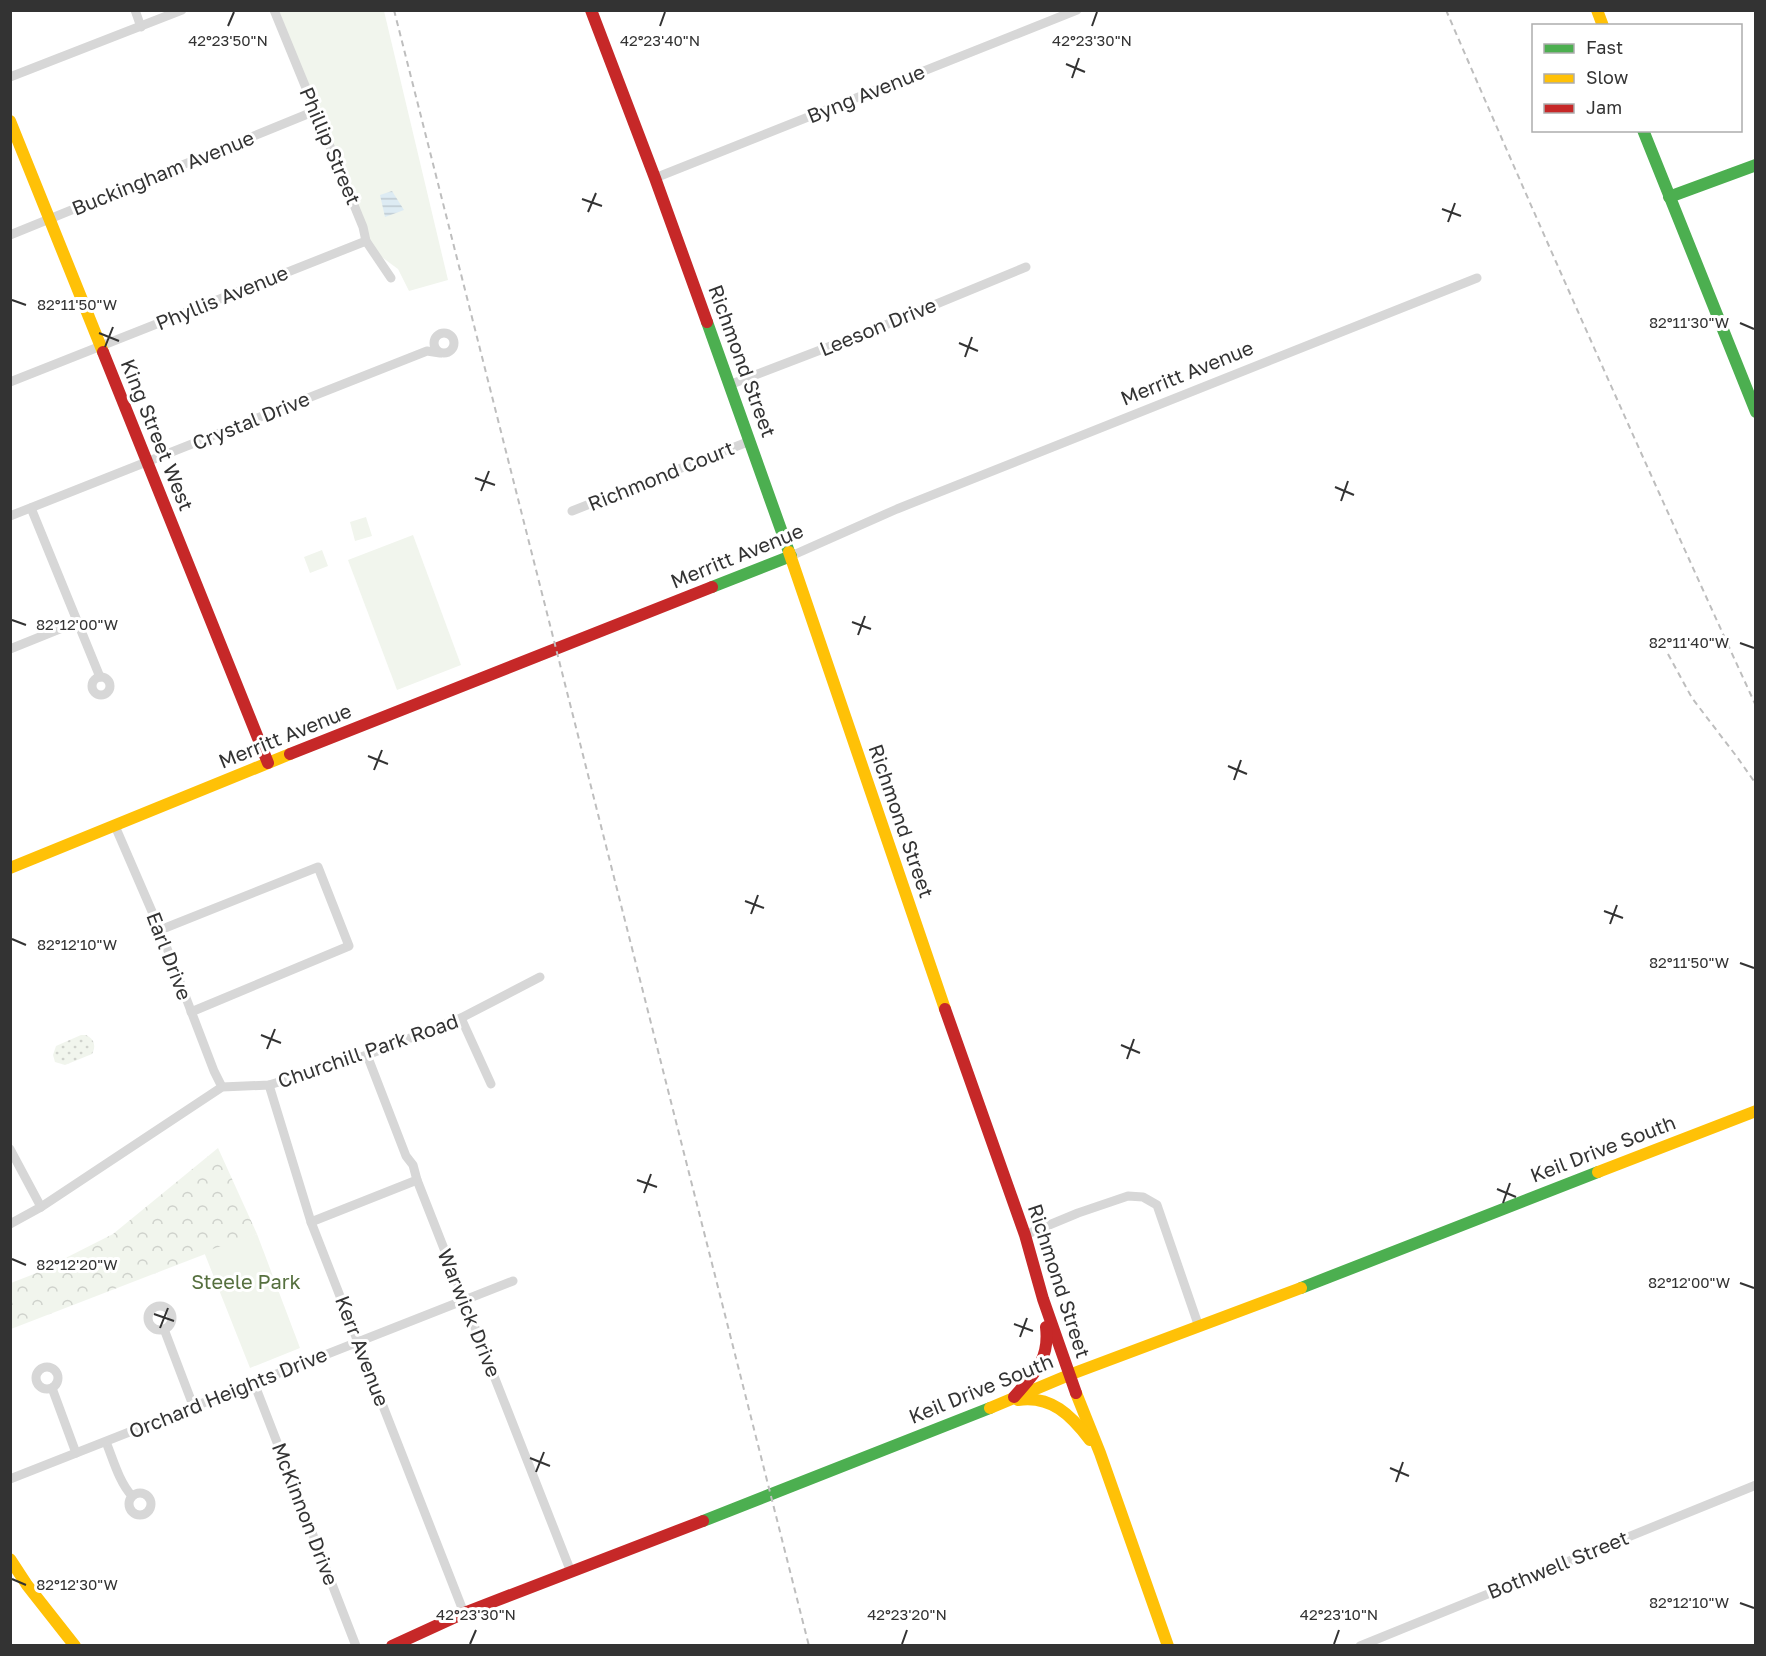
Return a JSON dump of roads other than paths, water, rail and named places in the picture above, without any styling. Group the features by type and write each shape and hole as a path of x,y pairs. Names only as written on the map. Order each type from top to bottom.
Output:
{"main road":[{"name":"Richmond Street","path":"591,10 655,178 791,556 942,1001 1025,1235 1043,1299 1168,1646"},
{"name":"King Street West","path":"10,121 268,764"},
{"path":"1644,132 1755,412"},
{"path":"1669,197 1755,165"},
{"name":"Merritt Avenue","path":"10,868 791,556"},
{"name":"Keil Drive South","path":"392,1646 464,1613 1011,1400 1069,1374 1199,1327 1755,1111"},
{"path":"1011,1400 1044,1361 1049,1339 1043,1299"},
{"path":"1011,1400 1036,1399 1062,1409 1083,1430 1100,1453"},
{"path":"10,1559 39,1601 75,1646"}],"street":[{"path":"135,10 141,27"},
{"path":"10,77 182,10"},
{"name":"Phillip Street","path":"274,10 363,227 366,241 392,278"},
{"name":"Byng Avenue","path":"655,178 1077,10"},
{"name":"Buckingham Avenue","path":"10,235 315,111"},
{"name":"Phyllis Avenue","path":"10,382 366,241"},
{"name":"Leeson Drive","path":"729,385 883,326 1026,267"},
{"name":"Merritt Avenue","path":"791,556 890,512 1477,278"},
{"path":"440,334 451,335 454,339 452,350 445,354 440,353 434,347 435,339 440,334"},
{"name":"Crystal Drive","path":"424,352 435,339"},
{"name":"Crystal Drive","path":"10,516 424,352 440,353"},
{"name":"Richmond Court","path":"572,512 750,441"},
{"path":"31,508 100,677"},
{"path":"10,649 76,622"},
{"name":"Earl Drive","path":"115,826 160,930 222,1087"},
{"path":"160,930 318,867 349,946 191,1012"},
{"name":"Churchill Park Road","path":"222,1087 269,1085 367,1055 461,1018 540,977"},
{"path":"461,1018 491,1084"},
{"name":"Warwick Drive","path":"367,1055 406,1156 413,1165 571,1572"},
{"name":"Kerr Avenue","path":"269,1085 311,1222 464,1613"},
{"path":"10,1224 41,1207 222,1087"},
{"path":"10,1149 41,1207"},
{"path":"311,1222 417,1180"},
{"path":"1025,1235 1078,1213 1128,1196 1143,1197 1157,1205 1199,1327"},
{"name":"Orchard Heights Drive","path":"10,1479 513,1281"},
{"path":"164,1329 194,1408"},
{"name":"McKinnon Drive","path":"254,1383 356,1646"},
{"path":"52,1388 76,1453"},
{"path":"106,1442 127,1490 132,1496"},
{"name":"Bothwell Street","path":"1360,1646 1755,1485"}],"railway":[{"path":"394,10 809,1646"},
{"path":"1446,10 1599,359 1756,706"},
{"path":"1668,654 1692,698 1756,784"}],"park label":[{"name":"Steele Park","path":"246,1282"}]}
